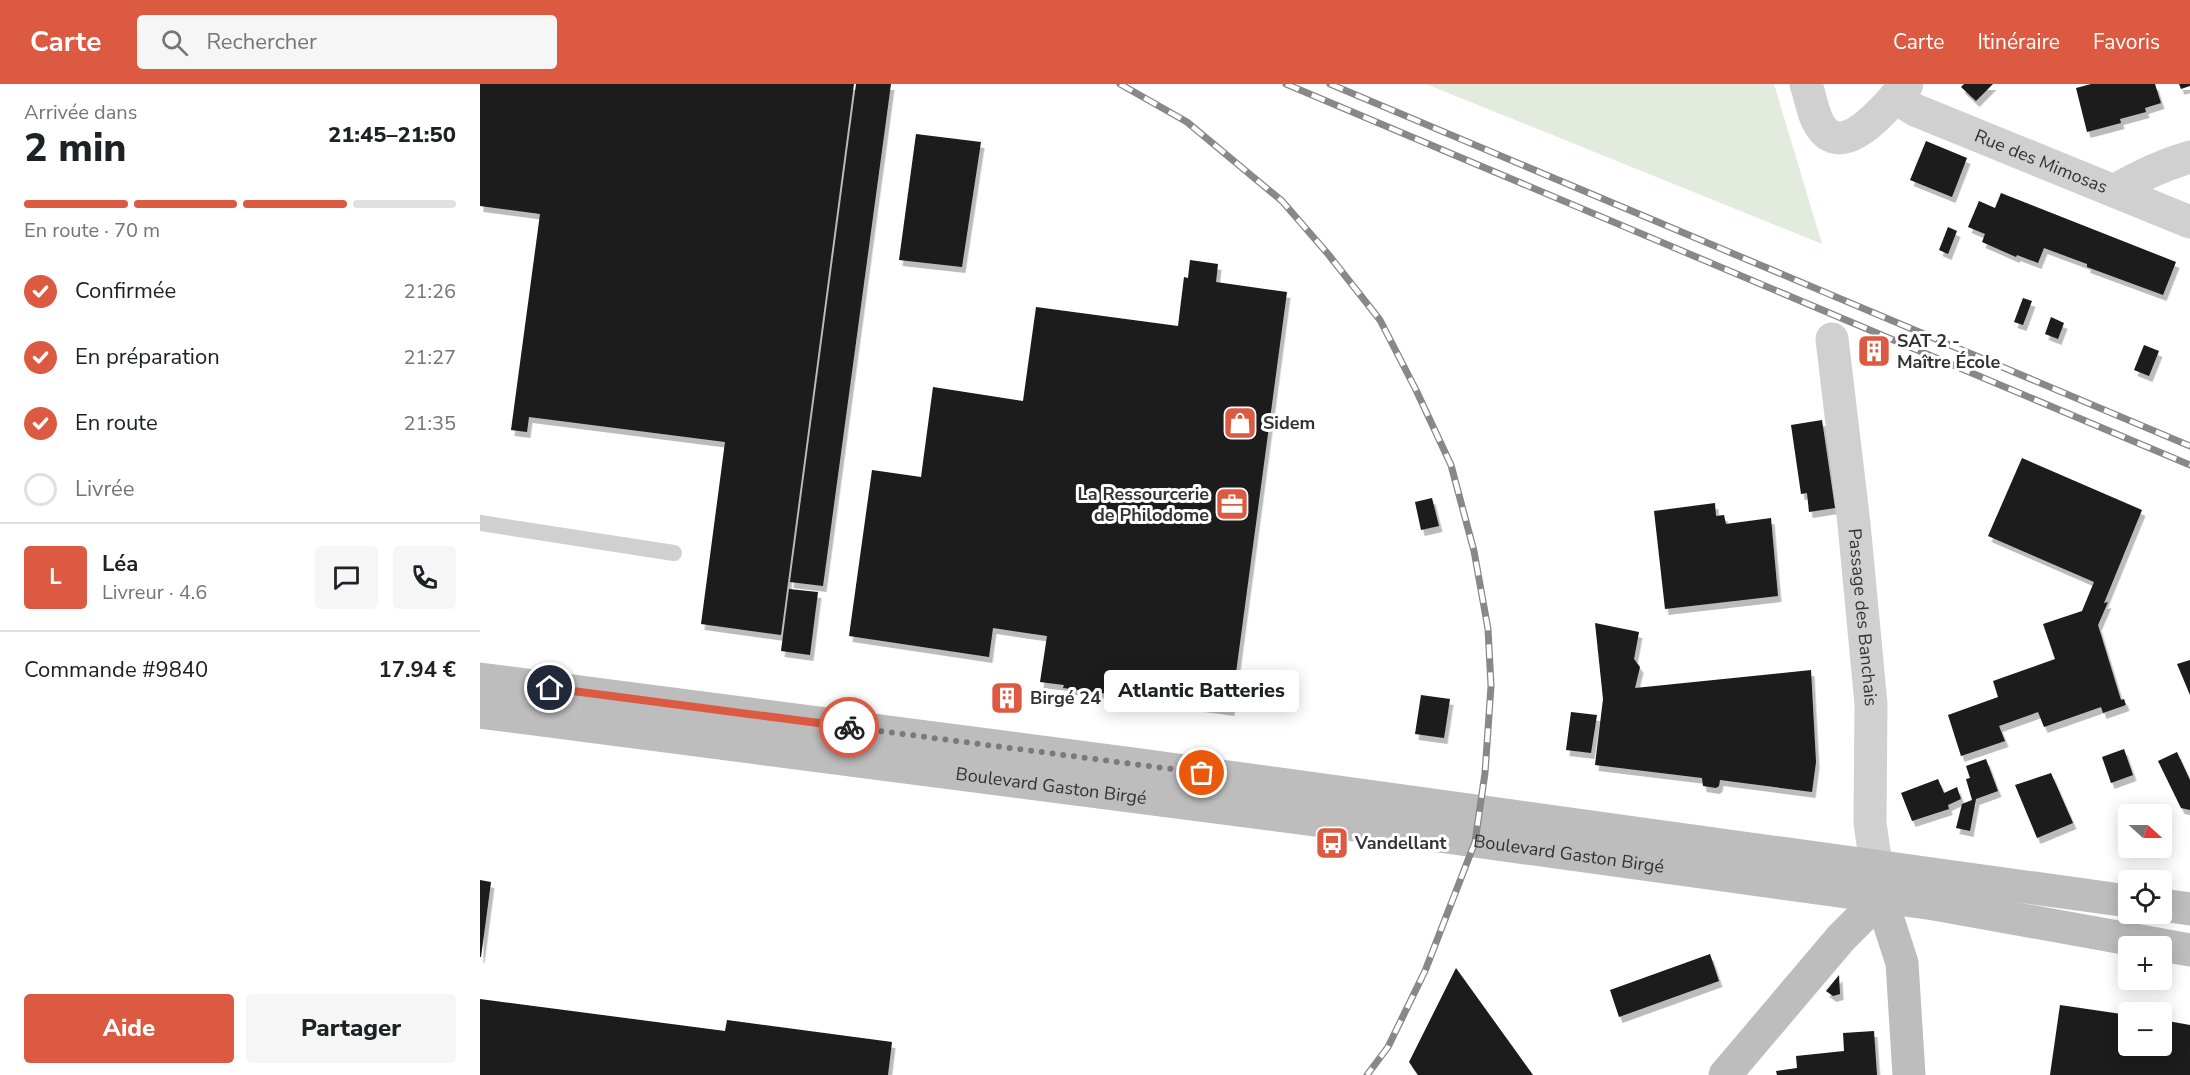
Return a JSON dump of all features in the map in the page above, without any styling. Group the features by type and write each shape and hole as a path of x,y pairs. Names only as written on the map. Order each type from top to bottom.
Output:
{"main road":[{"name":"Boulevard Gaston Birgé","path":"480,680 1157,767 1878,882 1934,904 2190,950"},
{"name":"Boulevard Gaston Birgé","path":"480,712 1435,835 1878,882 2118,900"},
{"path":"1725,1075 1841,938 1878,882"},
{"path":"1878,882 1902,963 1909,1075"},
{"path":"2172,906 2190,909"}],"street":[{"path":"1806,84 1817,120 1833,137 1844,139 1855,135 1901,90"},
{"name":"Rue des Mimosas","path":"1901,90 1915,110 2190,222"},
{"path":"2114,191 2165,164 2190,157"},
{"name":"Passage des Banchais","path":"1832,339 1854,524 1871,704 1870,823 1878,882"}],"lane":[{"path":"480,523 674,553"}],"shaded area":[{"path":"1426,84 1774,84 1822,244"}],"building":[{"path":"480,84 854,84 781,635 701,624 725,442 529,417 527,432 511,430 540,214 480,206"},
{"path":"856,84 891,84 823,586 790,582"},
{"path":"1964,84 1993,84 1976,101 1961,87"},
{"path":"2091,84 2155,84 2161,103 2145,108 2146,112 2120,119 2121,123 2087,132 2076,88"},
{"path":"2179,84 2190,84 2190,86 2181,89"},
{"path":"916,134 981,142 962,267 899,260"},
{"path":"1926,141 1967,158 1952,197 1910,180"},
{"path":"2001,193 2176,262 2163,295 2087,267 2087,264 2044,248 2038,263 2017,255 2016,257 1982,242 1985,234 1968,227 1979,201 1995,208"},
{"path":"1948,227 1957,231 1948,254 1939,250"},
{"path":"1190,260 1218,264 1216,282 1287,292 1231,710 1063,688 1064,685 1040,682 1047,636 993,628 989,657 849,636 872,470 921,477 933,387 1023,401 1036,307 1178,326 1184,277 1188,278"},
{"path":"2023,298 2032,301 2023,325 2014,322"},
{"path":"2051,317 2064,323 2058,339 2045,334"},
{"name":"SAT 2 - Maître École","path":"1870,344 1880,348 1877,357 1867,354"},
{"path":"2144,345 2159,351 2149,376 2134,370"},
{"path":"1822,420 1835,508 1809,512 1807,493 1801,494 1791,425"},
{"path":"2022,458 2142,510 2104,603 2108,602 2098,625 2121,700 2124,699 2126,705 2103,713 2101,707 2044,727 2038,712 1999,726 2005,741 1961,756 1948,715 1998,697 1993,681 2055,659 2043,624 2082,611 2094,582 1988,536"},
{"path":"1432,498 1439,526 1421,530 1415,502"},
{"path":"1715,503 1716,516 1724,515 1726,524 1771,518 1778,596 1665,609 1654,511"},
{"path":"789,589 818,592 810,655 781,651"},
{"path":"1595,623 1639,632 1634,659 1640,667 1635,688 1811,670 1816,762 1812,792 1720,780 1716,788 1703,786 1702,778 1595,765 1603,699"},
{"path":"2190,660 2190,695 2177,664"},
{"name":"Birgé 24","path":"999,691 1016,693 1015,705 998,702"},
{"path":"1421,695 1450,699 1444,738 1415,734"},
{"path":"1571,712 1597,715 1591,753 1566,750"},
{"path":"2124,749 2133,775 2111,783 2102,757"},
{"path":"2177,752 2190,780 2190,810 2181,808 2158,761"},
{"path":"1986,759 1998,791 1976,799 1970,831 1956,828 1962,804 1972,800 1966,779 1970,778 1966,766"},
{"path":"2051,773 2073,823 2037,838 2015,785"},
{"path":"1938,779 1944,793 1957,787 1961,799 1948,805 1949,809 1912,821 1901,793"},
{"path":"480,880 491,882 481,957 480,957"},
{"path":"1710,954 1719,981 1619,1017 1610,990"},
{"path":"1456,968 1533,1075 1418,1075 1409,1062"},
{"path":"1839,975 1840,994 1833,996 1826,991"},
{"path":"480,999 725,1031 727,1020 892,1042 888,1075 480,1075"},
{"path":"2060,1005 2118,1014 2118,1056 2172,1056 2172,1022 2190,1025 2190,1075 2050,1075"},
{"path":"1874,1031 1877,1075 1777,1075 1776,1071 1797,1068 1796,1056 1844,1051 1843,1033"}],"railway":[{"path":"1120,84 1187,122 1282,201 1328,254 1380,320 1451,465 1474,551 1488,629 1491,686 1485,773 1475,842 1425,971 1388,1047 1367,1075"},
{"path":"1286,84 2190,465"},
{"path":"1330,84 2190,446"}],"way so far":[{"path":"849,727 1202,773"}],"place":[{"name":"SAT 2 - Maître École","path":"1874,351"},
{"name":"Sidem","path":"1240,423"},
{"name":"La Ressourcerie de Philodome","path":"1232,504"},
{"name":"Birgé 24","path":"1007,698"},
{"name":"Atlantic Batteries","path":"1202,773"},
{"name":"Vandellant","path":"1332,843"}],"route":[{"path":"550,688 849,727"}]}
